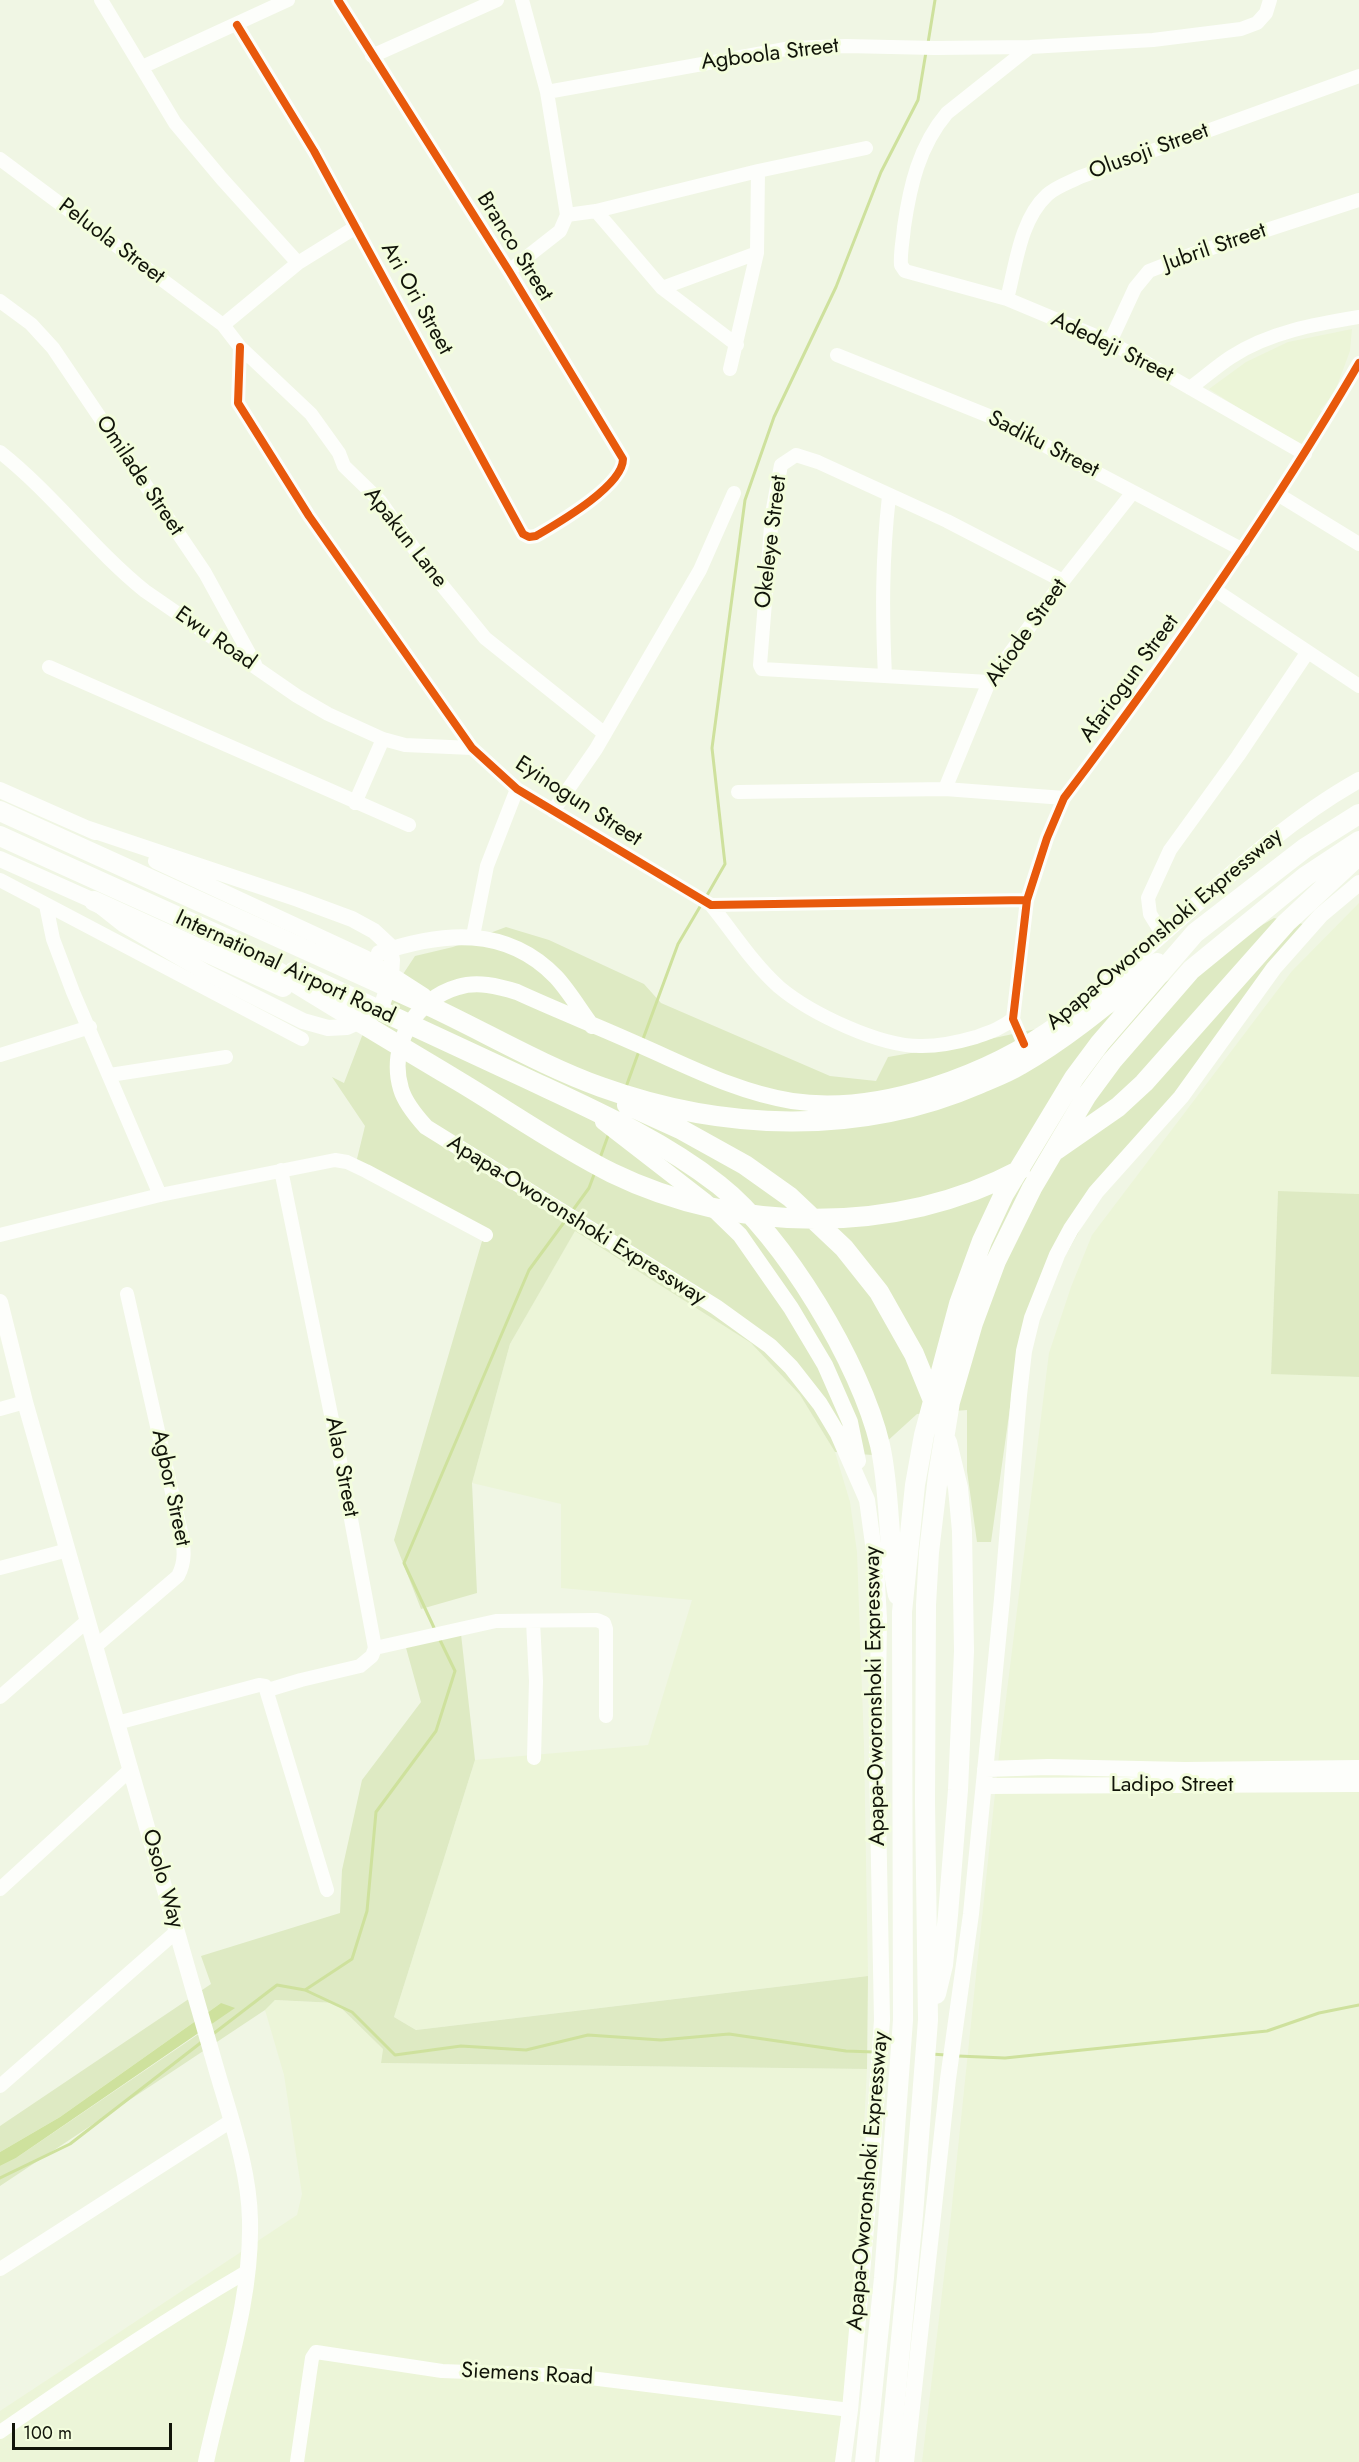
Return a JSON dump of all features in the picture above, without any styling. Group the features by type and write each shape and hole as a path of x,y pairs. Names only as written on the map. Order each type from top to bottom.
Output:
{"highway":[{"name":"International Airport Road","path":"0,811 466,1023 577,1078 597,1101"},
{"name":"Apapa-Oworonshoki Expressway","path":"865,2462 884,2278 903,2020 902,1612 915,1485 924,1435 959,1304 982,1241 1004,1194 1074,1078 1100,1043 1195,933 1305,848 1359,814"},
{"name":"International Airport Road","path":"0,836 570,1099 597,1101"},
{"name":"Apapa-Oworonshoki Expressway","path":"889,2462 913,2216 928,2020 925,1801 929,1552 950,1402 973,1323 996,1261 1032,1188 1087,1095 1112,1061 1191,970 1306,876 1359,841"},
{"path":"224,938 348,1017 580,1155 640,1186 680,1199 745,1214 828,1218 901,1210 937,1202 973,1191 1050,1154 1118,1107 1169,1055 1286,923 1359,855"},
{"path":"94,901 157,909"},
{"path":"94,901 348,1017"},
{"path":"597,1101 636,1103 707,1116 758,1121 817,1122 889,1113 951,1096 1018,1066 1104,1008 1195,933"},
{"path":"597,1101 625,1132 687,1162 720,1186 747,1211 805,1285 844,1351 869,1411 880,1445 886,1485 892,1566 902,1612"},
{"path":"636,1103 745,1165 790,1197 844,1248 879,1292 914,1354 943,1424 958,1488 962,1531 964,1651 956,1824 948,1915 939,1984 928,2020"}],"main road":[{"name":"Apapa-Oworonshoki Expressway","path":"843,2462 850,2409 882,2020 877,1759 879,1619 876,1566 867,1500 838,1434 820,1404 791,1367 770,1346 716,1307 426,1127 416,1116 401,1090 399,1062 401,1040 411,1019 425,1004 440,995 458,987 496,986 517,992 704,1075 747,1091 793,1101 843,1103 889,1098 932,1086 976,1068 1024,1044 1059,1022 1163,935 1259,848 1329,797 1359,780"},
{"name":"International Airport Road","path":"0,790 365,958 466,1023"},
{"path":"0,860 94,901 123,924 206,972 303,1022 328,1028 347,1028 369,1017 383,1002 391,977 389,945 374,931 352,919 86,828"},
{"path":"906,2462 948,2079 957,2022 984,1786 1024,1351 1043,1287 1071,1229 1096,1192 1180,1097 1274,968 1321,915 1359,883"},
{"path":"365,958 407,945 473,936 498,940 524,951 556,977 592,1026"},
{"path":"625,1132 705,1201 740,1235 791,1308 825,1365 850,1422 867,1500"},
{"name":"Osolo Way","path":"0,1302 25,1402 244,2171 250,2218 248,2271 237,2338 220,2395 206,2462"},
{"name":"Ladipo Street","path":"985,1769 1048,1767 1185,1770 1359,1768"},
{"name":"Ladipo Street","path":"984,1786 1359,1784"}],"street":[{"path":"101,0 175,123 298,262"},
{"path":"141,67 288,0"},
{"name":"Branco Street","path":"338,0 509,271 623,459 622,470 584,507"},
{"path":"372,56 497,0"},
{"path":"509,271 560,231 567,215 547,92 522,0"},
{"name":"Agboola Street","path":"547,92 791,48 1030,47 1153,40 1241,29 1257,23 1266,13 1270,0"},
{"name":"Ari Ori Street","path":"237,25 314,151 524,534 529,537 536,536 584,507"},
{"name":"Adedeji Street","path":"1030,47 946,113 923,149 909,191 900,258 905,271 1007,299 1110,342 1305,454"},
{"name":"Olusoji Street","path":"1007,299 1031,217 1047,194 1080,177 1359,76"},
{"path":"567,215 596,211 758,171 866,148"},
{"name":"Peluola Street","path":"0,159 222,325"},
{"path":"730,369 757,253 758,171"},
{"name":"Jubril Street","path":"1110,342 1135,288 1149,271 1190,255 1359,200"},
{"path":"596,211 662,288 737,345"},
{"path":"222,325 298,262 356,227"},
{"path":"662,288 757,253"},
{"name":"Omilade Street","path":"0,301 31,324 52,348 205,573 257,668"},
{"path":"1190,388 1233,356 1277,336 1318,323 1359,317"},
{"name":"Apakun Lane","path":"222,325 240,347 311,414 339,453 344,466 380,501 428,568 485,638 605,734"},
{"name":"Eyinogun Street","path":"240,347 238,403 309,516 472,748 518,789 711,905"},
{"name":"Sadiku Street","path":"837,355 989,416 1243,550"},
{"name":"Afariogun Street","path":"1013,1019 1027,900 1047,838 1064,798 1140,698 1243,550 1305,454 1359,363"},
{"name":"Ewu Road","path":"1,455 65,511 124,575 297,696 382,740 405,745 472,748"},
{"name":"Okeleye Street","path":"989,682 762,669 760,665 772,514 781,465 796,455 818,462 947,522 1063,581"},
{"name":"Akiode Street","path":"945,789 989,682 1063,581 1133,492"},
{"path":"553,811 605,734 700,570 734,494"},
{"path":"1279,495 1359,544"},
{"path":"885,676 882,567 889,496"},
{"path":"1215,590 1359,686"},
{"path":"1163,935 1150,914 1148,898 1170,850 1238,756 1307,653"},
{"path":"49,667 355,803 410,825"},
{"path":"355,803 382,740"},
{"path":"473,936 488,866 518,789"},
{"path":"738,792 945,789 1064,798"},
{"path":"0,880 302,1039"},
{"path":"711,905 1027,900"},
{"path":"46,905 53,939 160,1195"},
{"path":"711,905 778,986 809,1009 858,1031 900,1043 922,1046 973,1038 993,1031 1013,1019 1024,1044"},
{"path":"0,1055 90,1027"},
{"path":"110,1075 226,1057"},
{"path":"0,1235 160,1195 335,1160 347,1162 486,1235"},
{"name":"Alao Street","path":"281,1170 337,1444 375,1648"},
{"name":"Agbor Street","path":"96,1646 178,1576 183,1566 184,1555 181,1532 127,1294"},
{"path":"0,1409 25,1402"},
{"path":"0,1568 68,1550"},
{"path":"268,1690 360,1666 372,1656 375,1648 496,1621 597,1620 604,1623 606,1716"},
{"path":"0,1697 87,1621"},
{"path":"533,1621 536,1681 534,1758"},
{"path":"117,1723 259,1685 265,1686 327,1890"},
{"path":"0,1889 130,1769"},
{"path":"0,2086 177,1931"},
{"path":"0,2269 231,2121"},
{"path":"0,2432 143,2335 248,2271"},
{"name":"Siemens Road","path":"297,2462 312,2358 316,2352 442,2371 574,2376 850,2409"}],"shaded area":[{"path":"1352,329 1350,351 1334,394 1320,410 1326,413 1308,442 1299,447 1209,389 1246,362 1288,342"},
{"path":"1359,903 1359,1194 1278,1192 1271,1373 1359,1377 1359,2462 922,2462 949,2234 999,1755 1049,1353 1071,1287 1092,1235 1292,971"},
{"path":"1274,918 1313,926 1119,1160 1020,1337 991,1542 977,1542 967,1471 967,1410 917,1414 872,1455 835,1452 800,1395 751,1343 575,1231 510,1344 472,1483 477,1593 421,1609 394,1540 485,1231 356,1163 365,1126 332,1077 344,1083 362,1036 415,956 453,947 506,927 549,940 644,984 661,1003 830,1076 876,1081 888,1057 985,1040 1115,1012"},
{"path":"1278,1191 1359,1194 1359,1377 1271,1374"},
{"path":"575,1230 751,1343 800,1395 835,1452 850,1502 857,1552 864,1745 868,1976 416,2030 394,2017 475,1760 648,1745 692,1600 561,1588 561,1504 472,1483 510,1344"},
{"path":"461,1634 475,1760 394,2017 416,2030 868,1976 867,2069 381,2063 383,2049 336,2003 275,2000 265,2010 0,2186 0,2166 16,2158 203,2031 221,2003 60,2117 0,2152 0,2126 211,1984 201,1956 340,1913 342,1870 362,1780 421,1702 403,1637"},
{"path":"275,2000 336,2003 383,2049 381,2063 867,2069 855,2301 840,2462 0,2462 0,2411 297,2215 302,2194 284,2075 265,2010"},
{"path":"221,2003 235,2008 16,2158 0,2166 0,2152 60,2117"}],"waterway":[{"path":"928,43 935,0"},
{"path":"706,897 725,864 712,748 745,500 774,417 836,287 881,172 918,100 926,52"},
{"path":"643,1039 678,944 701,905"},
{"path":"626,1087 639,1051"},
{"path":"600,1158 609,1133"},
{"path":"573,1210 589,1188 595,1172"},
{"path":"436,1632 404,1563 529,1270 565,1221"},
{"path":"305,1990 352,1959 367,1911 376,1812 436,1731 455,1671 439,1638"},
{"path":"213,2034 277,1985 305,1990 352,2012 395,2055 461,2046 526,2050 588,2035 661,2040 729,2034 846,2051 874,2052"},
{"path":"958,2056 1005,2058 1267,2031 1319,2013 1359,2005"},
{"path":"0,2178 70,2144 203,2041"},
{"path":"931,2054 946,2055"}],"cycle path":[{"path":"237,25 314,151 523,534 529,537 536,536 588,503 601,492 620,470 623,459 509,271 338,0"},
{"path":"240,347 238,403 309,516 472,748 517,789 711,905 1027,900"},
{"path":"1024,1044 1013,1019 1027,900 1047,838 1064,798 1218,585 1325,420 1359,363"}]}
